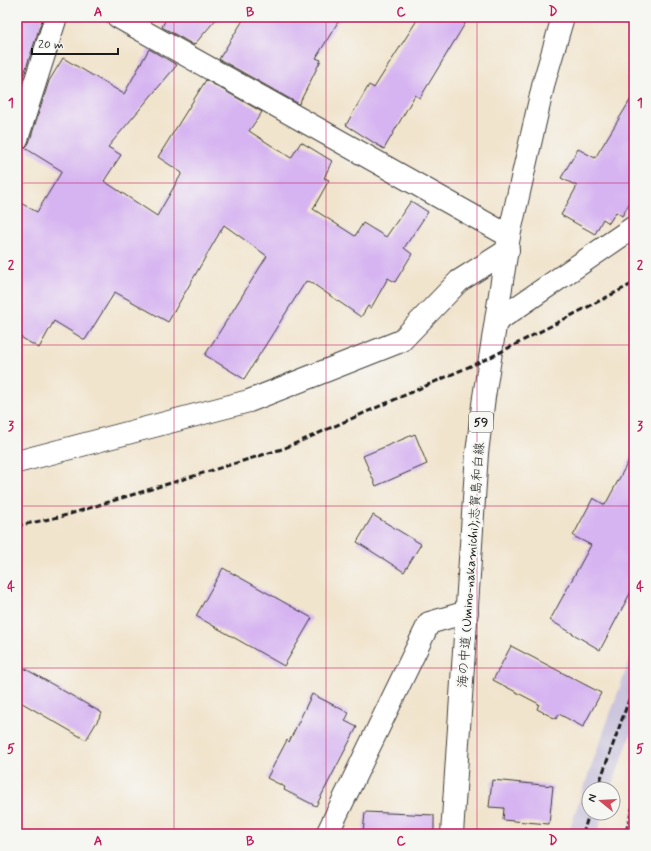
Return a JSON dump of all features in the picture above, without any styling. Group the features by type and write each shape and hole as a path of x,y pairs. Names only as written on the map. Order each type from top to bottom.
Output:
{"street":[{"path":"17,139 56,17"},
{"path":"17,462 249,401 401,341 459,282 509,243 118,17"},
{"name":"海の中道 (Umino-nakamichi);志賀島和白線","path":"452,834 477,452 484,397 509,243 544,82 563,17"},
{"path":"497,321 634,227"},
{"path":"327,834 429,623 467,612"}],"path":[{"path":"625,834 634,800"}],"shaded area":[{"path":"634,651 634,726 614,781 586,781"},
{"path":"581,795 581,821 601,821 597,834 568,834"}],"building":[{"path":"17,17 43,17 20,86 17,85"},
{"path":"167,17 218,17 194,45 162,27"},
{"path":"245,17 341,17 316,58 321,60 299,104 219,59"},
{"path":"419,17 469,17 420,98 415,95 384,149 346,125 369,85 374,88"},
{"path":"149,49 177,65 108,147 121,155 104,181 157,216 182,173 158,157 206,80 262,112 249,131 291,158 301,142 332,161 324,178 329,180 313,209 355,236 363,223 386,237 411,201 428,212 404,248 412,254 395,282 388,278 371,308 368,306 361,317 309,281 306,281 244,379 205,355 267,256 224,225 168,322 115,292 85,340 54,321 39,348 17,335 17,201 37,212 62,171 25,148 29,143 49,81 63,58 124,94"},
{"path":"634,94 634,195 622,216 616,212 609,223 603,219 595,234 561,215 577,186 561,178 578,149 595,158"},
{"path":"415,434 427,464 376,486 363,456"},
{"path":"634,451 634,586 600,650 550,620 591,545 573,536 593,498 605,505"},
{"path":"373,515 421,544 404,572 357,542"},
{"path":"223,568 312,618 284,666 196,616"},
{"path":"511,646 601,693 583,727 559,714 556,719 537,709 539,704 493,680"},
{"path":"17,664 102,713 86,740 17,700"},
{"path":"312,694 349,713 345,721 357,727 316,806 284,790 285,787 267,778 287,740 289,742"},
{"path":"492,780 553,786 549,824 503,820 504,808 489,807"},
{"path":"365,812 434,815 434,834 363,834"}],"railway":[{"path":"17,526 63,516 285,448 491,357 634,283"},
{"path":"600,781 634,686"},
{"path":"583,834 587,821"}]}
